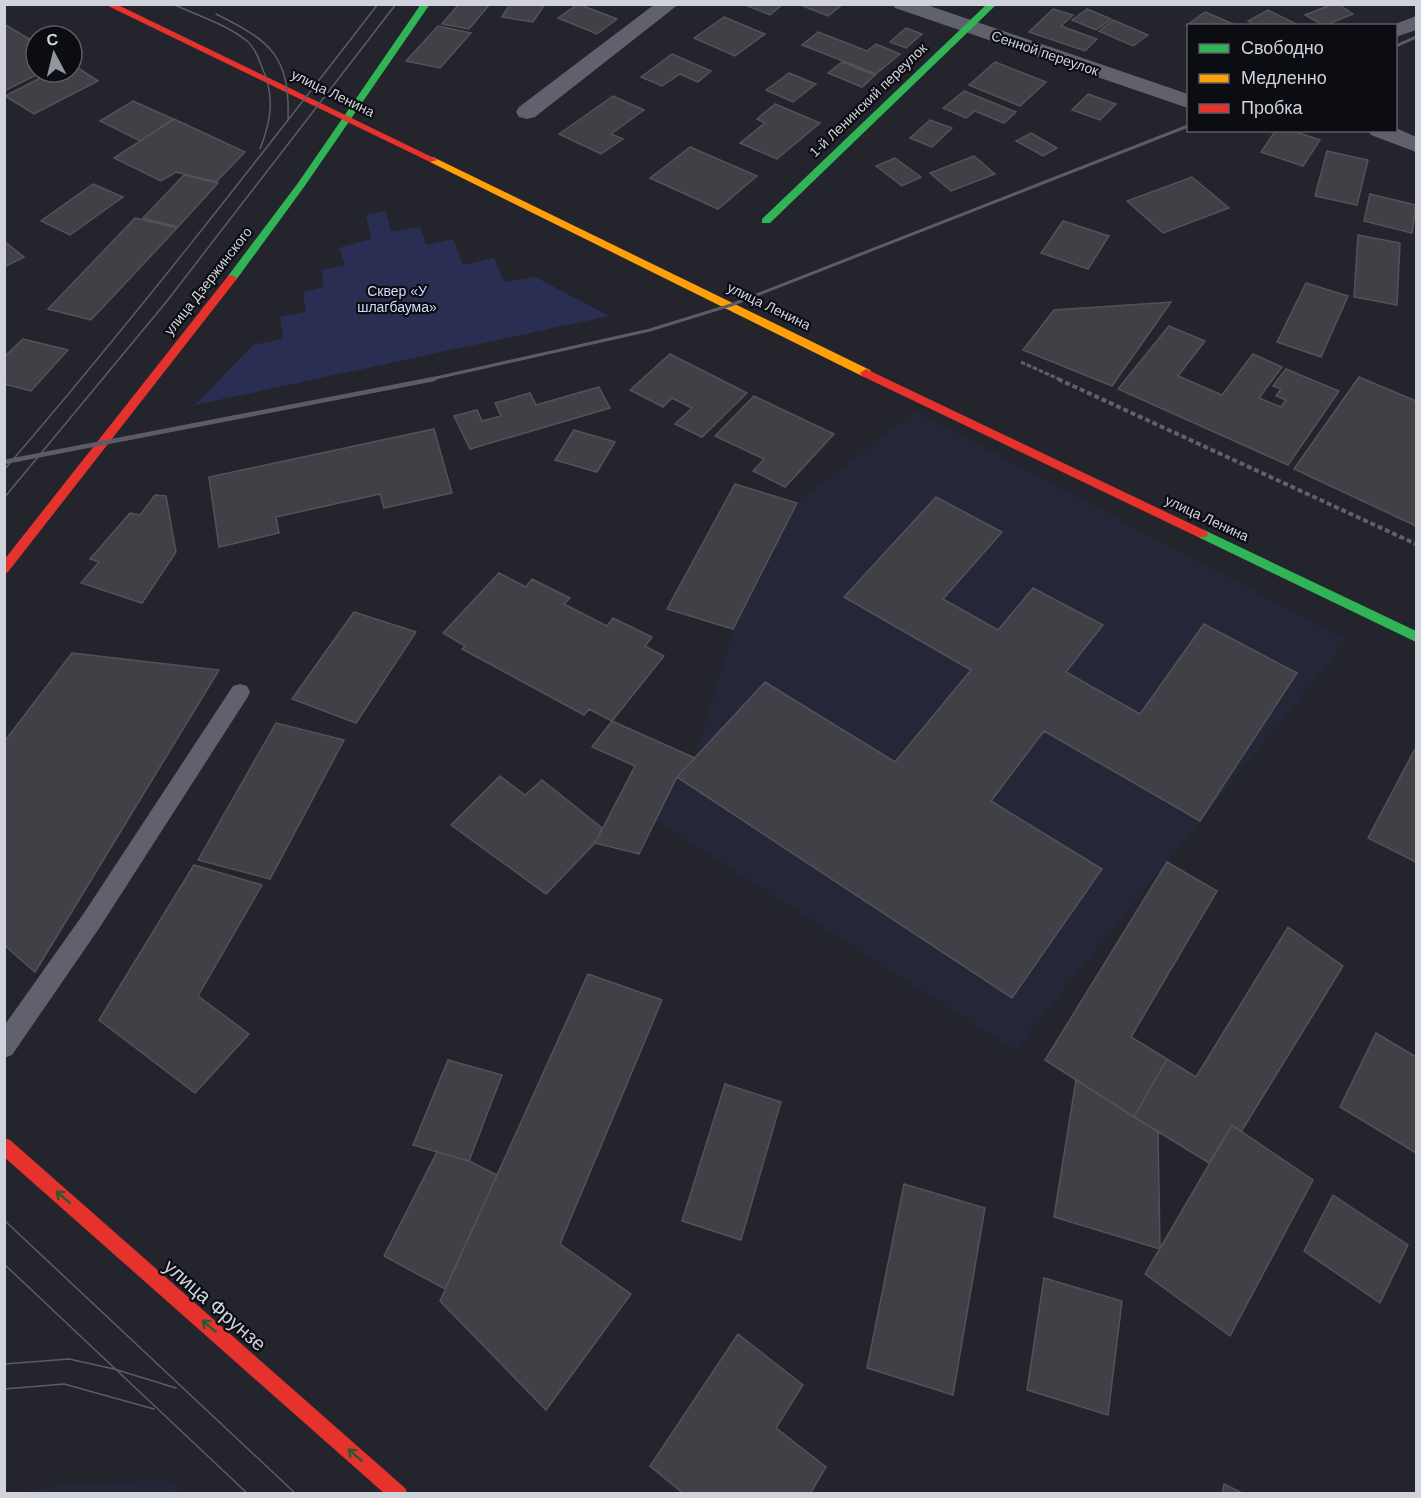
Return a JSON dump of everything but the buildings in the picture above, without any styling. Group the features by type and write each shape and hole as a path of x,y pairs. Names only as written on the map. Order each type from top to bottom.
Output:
{"main road":[{"name":"улица Ленина","path":"108,4 1416,637"},
{"name":"улица Дзержинского","path":"4,569 283,210 383,62 426,4"},
{"name":"1-й Ленинский переулок","path":"766,221 993,4"},
{"name":"улица Фрунзе","path":"4,1146 399,1494"}],"street":[{"path":"527,112 669,4"},
{"name":"Сенной переулок","path":"902,4 1187,101"},
{"path":"1397,31 1416,22"},
{"path":"1384,132 1416,145"}],"lane":[{"path":"4,1047 92,920 240,692"}],"path":[{"path":"1021,362 1416,544"}],"shaded area":[{"path":"915,411 1347,640 1015,1050 656,821 677,777 695,758 733,629 797,503"},
{"path":"166,1480 181,1493 17,1493 65,1485"}],"green space":[{"name":"Сквер «У шлагбаума»","path":"386,211 391,232 420,227 426,245 453,239 463,265 494,258 504,282 535,277 609,316 195,405 253,345 283,339 280,317 306,312 303,292 324,287 321,270 345,265 339,248 371,239 366,215"}],"tram line":[{"path":"173,4 230,30 247,41 254,49 259,58 270,97 269,117 260,149"},
{"path":"4,470 147,298 378,4"},
{"path":"4,498 167,301 396,4"},
{"path":"216,14 250,33 273,53 285,79 288,119"},
{"path":"4,1220 296,1494"},
{"path":"4,1264 116,1370"},
{"path":"4,1364 69,1359 116,1370"},
{"path":"116,1370 176,1388"},
{"path":"116,1370 248,1494"},
{"path":"4,1389 64,1384 154,1409"}],"railway":[{"path":"1397,46 1416,37"},
{"path":"427,380 650,330 731,305 1187,126"},
{"path":"4,462 434,379"}],"traffic: fast":[{"path":"232,278 301,185 426,4"},
{"path":"766,221 993,4"},
{"path":"1202,534 1416,637"}],"traffic: slow":[{"path":"433,160 866,373"}],"traffic: jam":[{"path":"108,4 433,160"},
{"path":"4,569 232,278"},
{"path":"866,373 1202,534"},
{"path":"4,1146 399,1494"}]}
